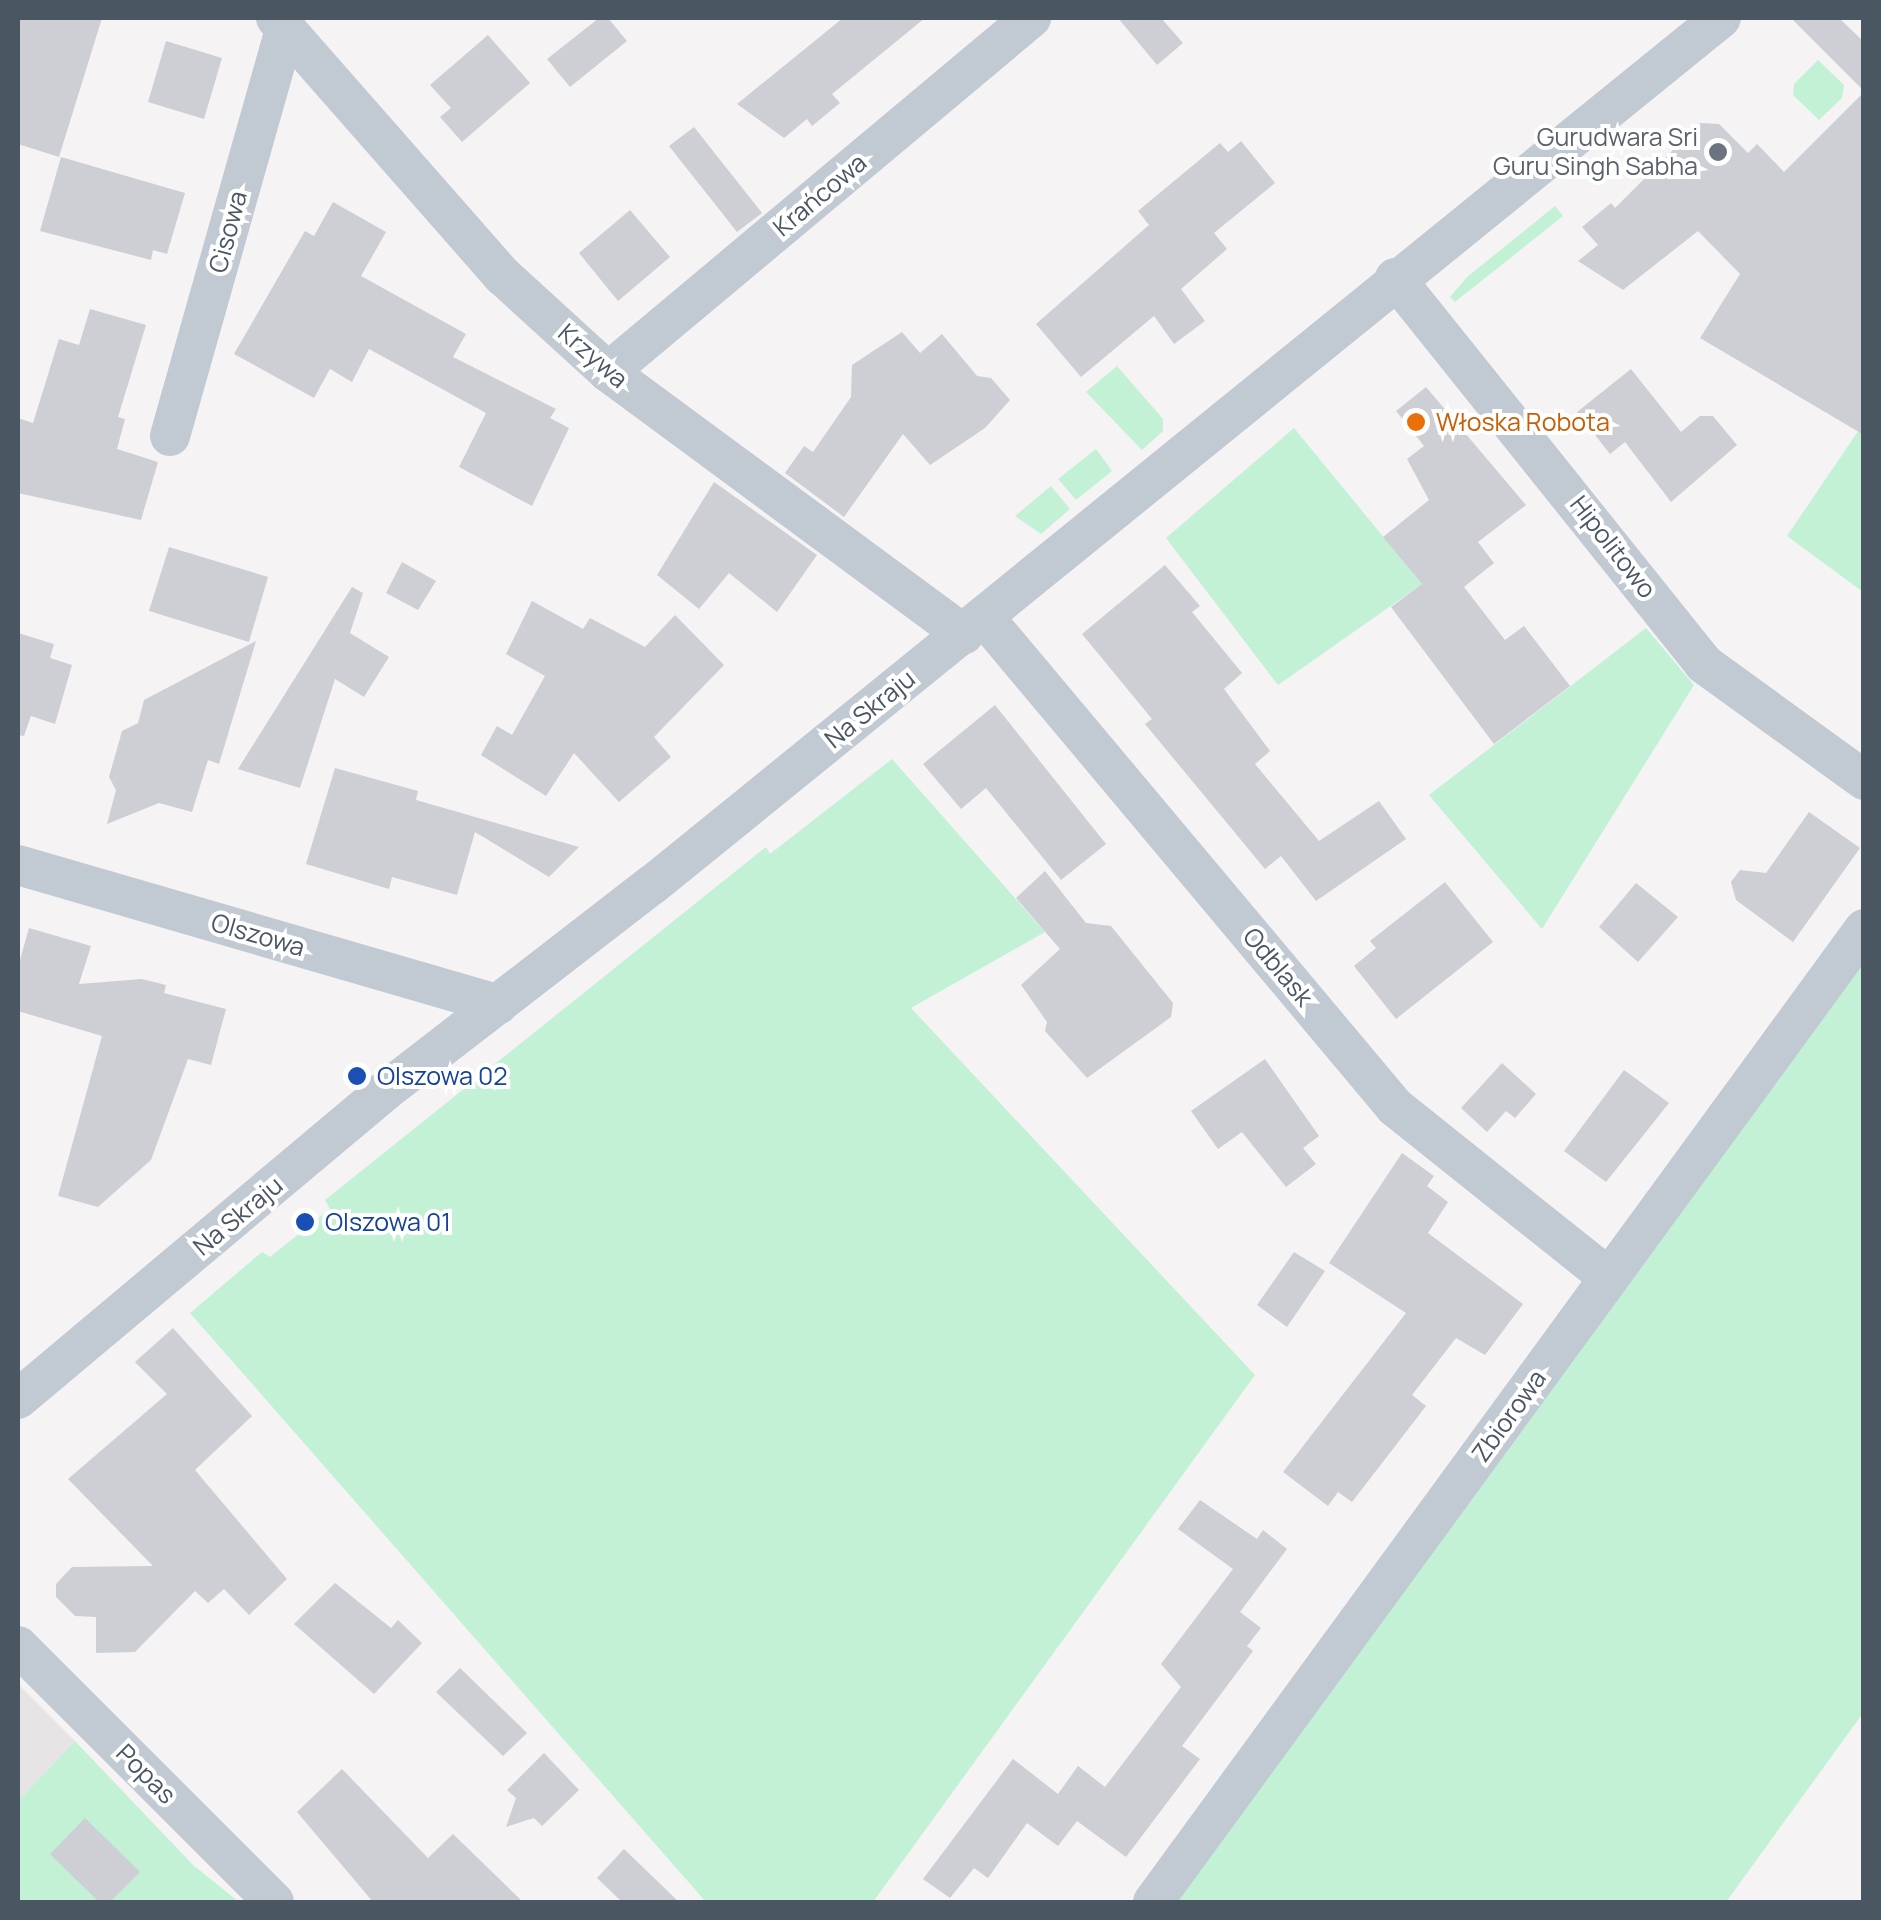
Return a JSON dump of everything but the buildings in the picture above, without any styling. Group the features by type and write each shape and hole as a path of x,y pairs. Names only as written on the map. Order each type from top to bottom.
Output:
{"street":[{"name":"Krańcowa","path":"608,372 1031,18"},
{"name":"Na Skraju","path":"18,1399 385,1090 974,626 1395,278 1722,18"},
{"name":"Krzywa","path":"281,22 503,276 608,372 974,626"},
{"name":"Cisowa","path":"170,436 281,22"},
{"name":"Hipolitowo","path":"1395,278 1704,664 1864,780"},
{"name":"Odblask","path":"974,626 1395,1107 1610,1278"},
{"name":"Olszowa","path":"18,865 498,1004"},
{"name":"Zbiorowa","path":"1153,1902 1864,928"},
{"name":"Popas","path":"18,1646 274,1902"}],"shaded area":[{"path":"18,1684 75,1741 18,1801"}],"green space":[{"path":"1818,60 1844,85 1842,98 1819,120 1793,95 1794,84"},
{"path":"1555,206 1563,216 1455,302 1450,297 1467,277"},
{"path":"1117,366 1163,419 1163,431 1142,450 1086,392"},
{"path":"1863,424 1863,592 1787,536"},
{"path":"1294,428 1422,584 1278,685 1166,538"},
{"path":"1096,449 1112,471 1076,500 1058,479"},
{"path":"1051,486 1070,509 1041,534 1015,516"},
{"path":"1646,628 1694,685 1542,929 1429,795"},
{"path":"892,759 1045,932 911,1008 1255,1375 873,1902 706,1902 190,1313 262,1252 270,1257 330,1209 325,1200 766,847 770,854"},
{"path":"1863,959 1863,1713 1726,1902 1176,1902"},
{"path":"75,1741 193,1865 239,1902 18,1902 18,1801"}],"place":[{"name":"Gurudwara Sri Guru Singh Sabha","path":"1718,152"},
{"name":"Włoska Robota","path":"1416,422"},
{"name":"Olszowa 02","path":"357,1076"},
{"name":"Olszowa 01","path":"305,1222"}]}
